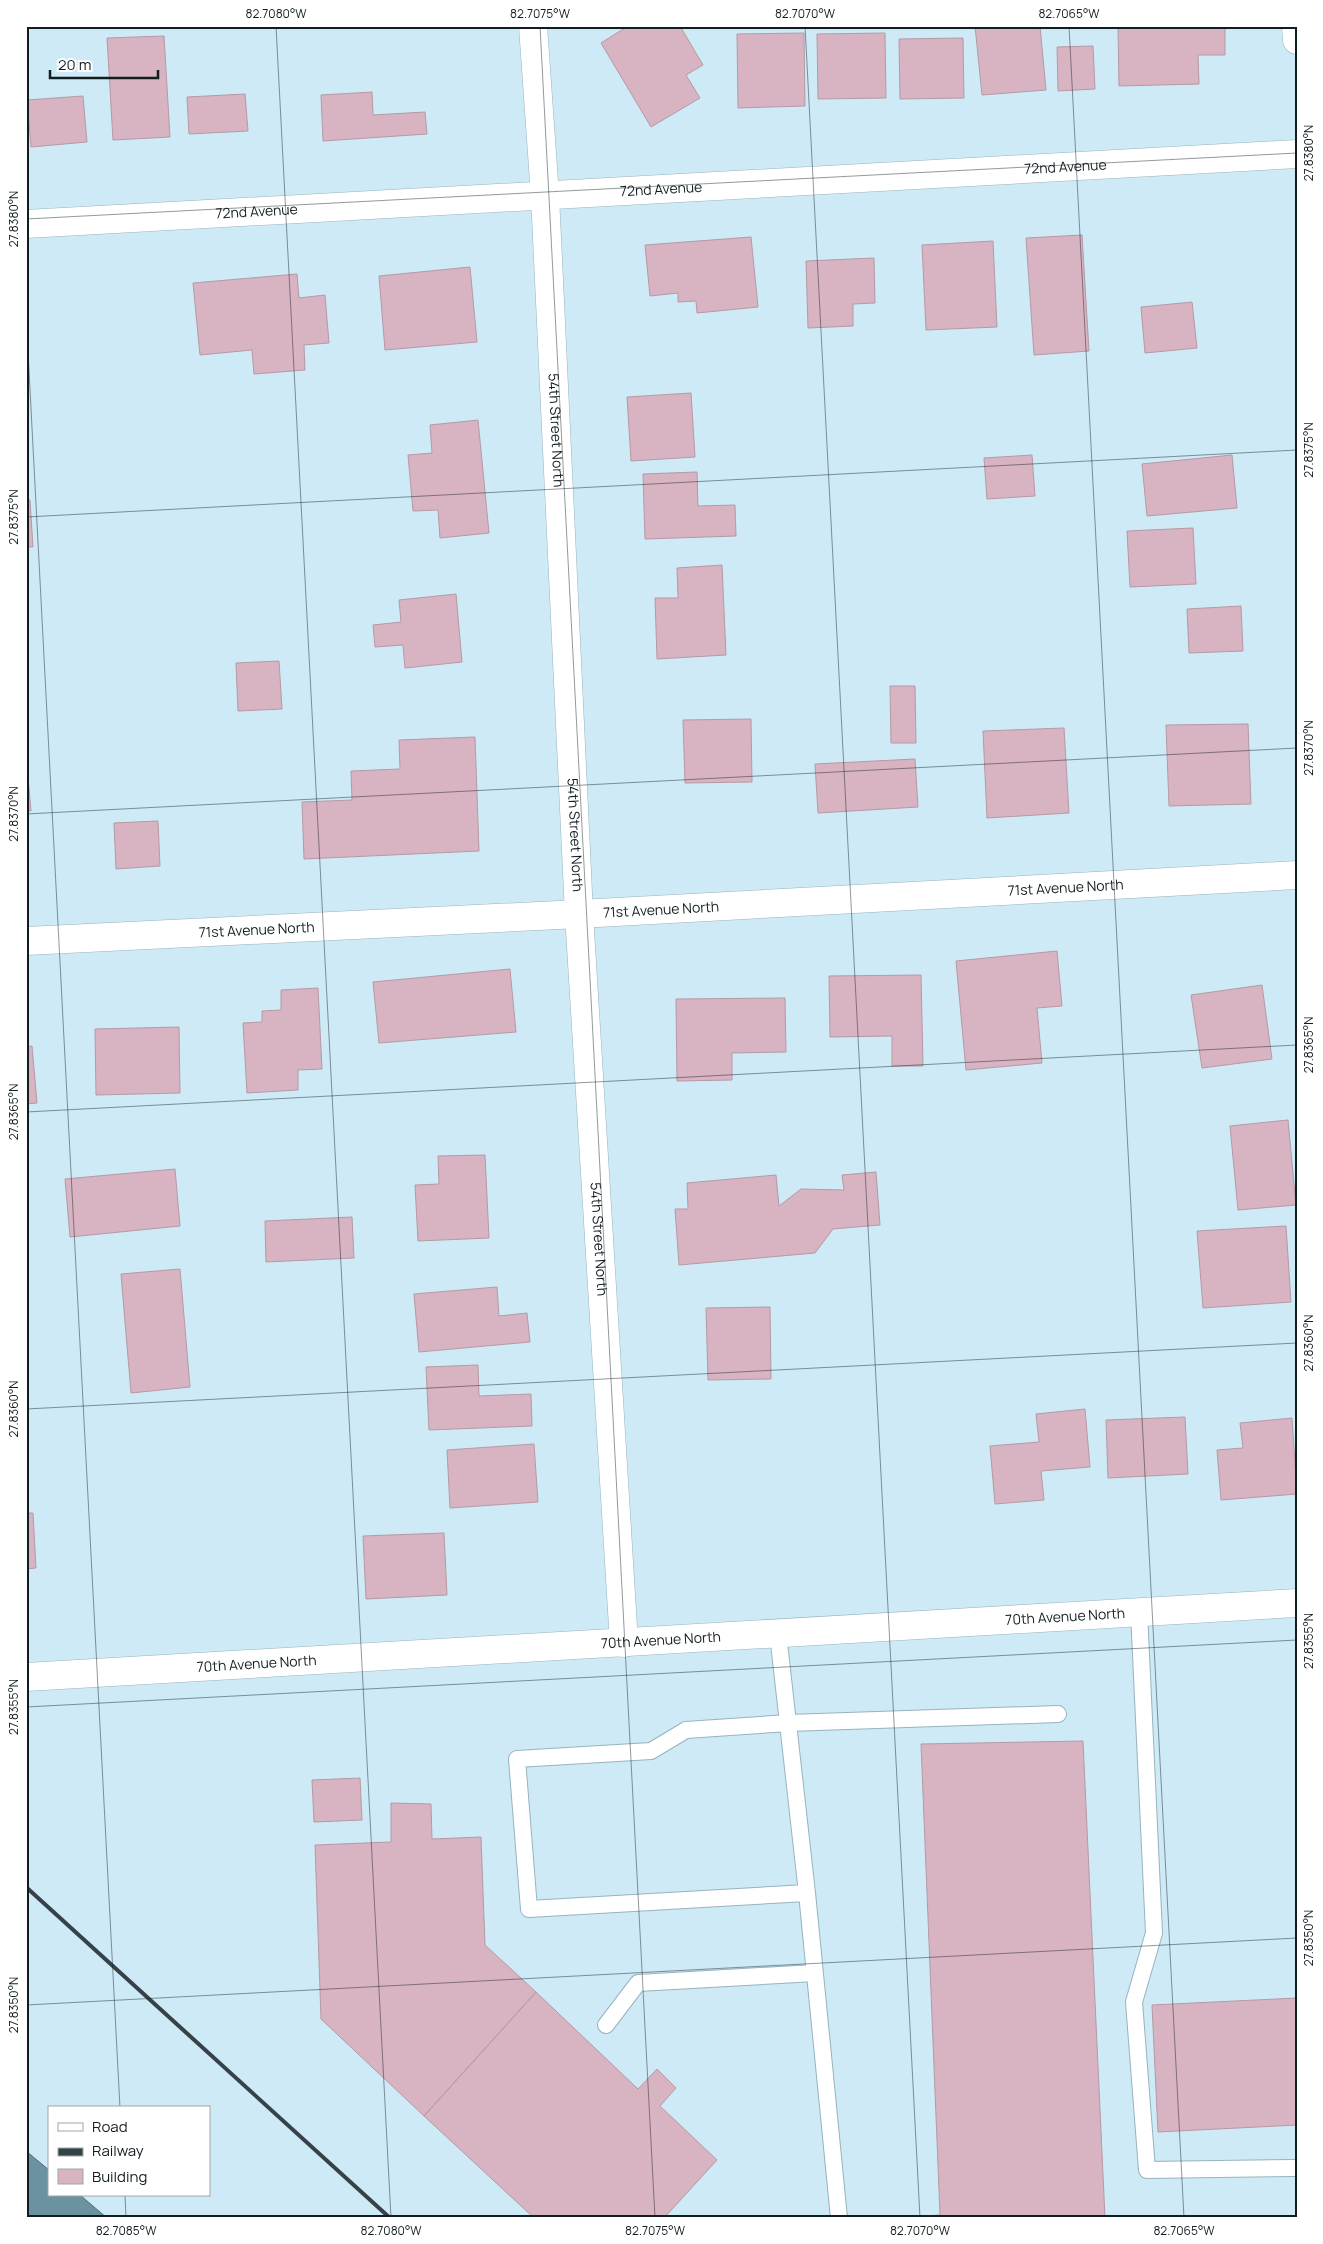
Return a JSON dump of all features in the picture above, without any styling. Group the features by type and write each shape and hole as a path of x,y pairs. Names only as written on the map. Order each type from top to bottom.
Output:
{"street":[{"name":"54th Street North","path":"533,26 545,196 579,914 624,1643"},
{"path":"1296,26 1297,40"},
{"name":"72nd Avenue","path":"26,224 1297,154"},
{"name":"71st Avenue North","path":"26,941 579,914 1297,875"},
{"name":"70th Avenue North","path":"26,1677 1297,1603"}],"lane":[{"path":"1139,1612 1154,1933 1134,2002 1147,2170 1297,2168"},
{"path":"778,1634 807,1893 839,2218"},
{"path":"807,1893 529,1909 517,1759 651,1751 686,1730 788,1723 1058,1714"},
{"path":"606,2025 638,1983 815,1973"}],"water":[{"path":"26,2151 48,2169 48,2196 81,2196 107,2218 26,2218"}],"building":[{"path":"628,26 680,26 703,65 686,75 700,98 651,127 601,43"},
{"path":"975,26 1040,26 1046,90 982,95"},
{"path":"1225,26 1225,55 1198,55 1199,84 1119,86 1118,28"},
{"path":"804,33 805,106 738,108 737,34"},
{"path":"885,33 886,98 818,99 817,34"},
{"path":"164,36 170,137 113,140 107,38"},
{"path":"963,38 964,98 900,99 899,39"},
{"path":"1093,46 1095,89 1058,91 1057,47"},
{"path":"372,92 373,115 425,112 427,134 323,141 321,95"},
{"path":"245,94 248,131 189,134 187,97"},
{"path":"83,96 87,142 31,147 27,100"},
{"path":"1082,235 1089,351 1034,355 1026,238"},
{"path":"751,237 758,307 697,313 696,301 678,302 678,293 650,296 645,245"},
{"path":"993,241 997,327 926,330 922,245"},
{"path":"874,258 875,303 853,304 853,326 808,328 806,261"},
{"path":"470,267 477,342 385,350 379,276"},
{"path":"297,274 299,298 325,295 329,343 304,345 305,370 254,374 252,350 200,355 193,283"},
{"path":"1192,302 1197,348 1145,353 1141,307"},
{"path":"691,393 695,457 631,461 627,397"},
{"path":"478,420 489,533 440,538 438,510 413,511 408,455 432,453 430,425"},
{"path":"1032,455 1035,496 987,499 984,458"},
{"path":"1232,455 1237,508 1147,516 1142,464"},
{"path":"697,472 698,506 735,505 736,536 645,539 643,474"},
{"path":"26,500 30,500 33,547 26,547"},
{"path":"1193,528 1196,584 1130,587 1127,531"},
{"path":"722,565 726,655 657,659 655,598 678,598 677,568"},
{"path":"456,594 462,662 405,668 403,645 375,647 373,625 401,622 399,600"},
{"path":"1241,606 1243,651 1189,653 1187,609"},
{"path":"279,661 282,709 238,711 236,663"},
{"path":"890,686 915,686 916,743 891,743"},
{"path":"751,719 752,782 685,783 683,720"},
{"path":"1248,724 1251,804 1169,806 1166,725"},
{"path":"1064,728 1069,813 987,818 983,731"},
{"path":"475,737 479,851 304,859 302,802 352,800 351,771 400,769 399,740"},
{"path":"26,754 31,811 26,811"},
{"path":"915,759 918,807 818,813 815,764"},
{"path":"158,821 160,866 116,869 114,823"},
{"path":"1057,951 1062,1006 1037,1008 1042,1063 966,1070 956,961"},
{"path":"510,969 516,1032 379,1043 373,982"},
{"path":"921,975 923,1066 892,1066 892,1036 830,1037 829,976"},
{"path":"1262,985 1272,1059 1202,1068 1191,995"},
{"path":"318,988 322,1069 298,1070 298,1090 247,1093 243,1023 262,1022 262,1011 281,1010 281,990"},
{"path":"785,998 786,1052 732,1053 732,1080 677,1081 676,999"},
{"path":"179,1027 180,1093 96,1095 95,1029"},
{"path":"32,1046 37,1103 26,1104 26,1047"},
{"path":"1288,1120 1296,1205 1238,1210 1230,1126"},
{"path":"485,1155 489,1238 418,1241 415,1185 439,1184 438,1156"},
{"path":"175,1169 180,1226 70,1237 65,1179"},
{"path":"876,1172 880,1225 833,1229 815,1253 679,1265 675,1209 688,1209 687,1183 776,1175 779,1206 801,1189 844,1190 842,1175"},
{"path":"352,1217 354,1258 266,1262 265,1221"},
{"path":"1286,1226 1291,1302 1203,1308 1197,1231"},
{"path":"180,1269 190,1387 131,1393 121,1274"},
{"path":"497,1287 499,1316 527,1313 530,1342 419,1352 414,1294"},
{"path":"770,1307 771,1379 708,1380 706,1308"},
{"path":"478,1365 479,1396 531,1394 532,1426 429,1430 426,1367"},
{"path":"1085,1409 1090,1467 1041,1471 1044,1500 995,1504 990,1446 1039,1442 1036,1414"},
{"path":"1185,1417 1188,1474 1108,1478 1106,1420"},
{"path":"1292,1418 1297,1494 1221,1500 1217,1450 1243,1448 1240,1423"},
{"path":"534,1444 538,1502 450,1508 447,1450"},
{"path":"26,1513 33,1513 36,1568 26,1569"},
{"path":"444,1533 447,1595 366,1599 363,1536"},
{"path":"1083,1741 1105,2218 894,2218 940,2215 921,1744"},
{"path":"360,1778 362,1820 314,1822 312,1780"},
{"path":"391,1803 431,1804 432,1839 481,1837 485,1945 536,1992 424,2116 321,2019 315,1845 391,1842"},
{"path":"536,1992 638,2089 657,2069 676,2088 660,2106 717,2160 664,2218 534,2218 424,2116"},
{"path":"1297,1998 1297,2125 1158,2132 1152,2005"}],"railway":[{"path":"26,1887 390,2218"}]}
